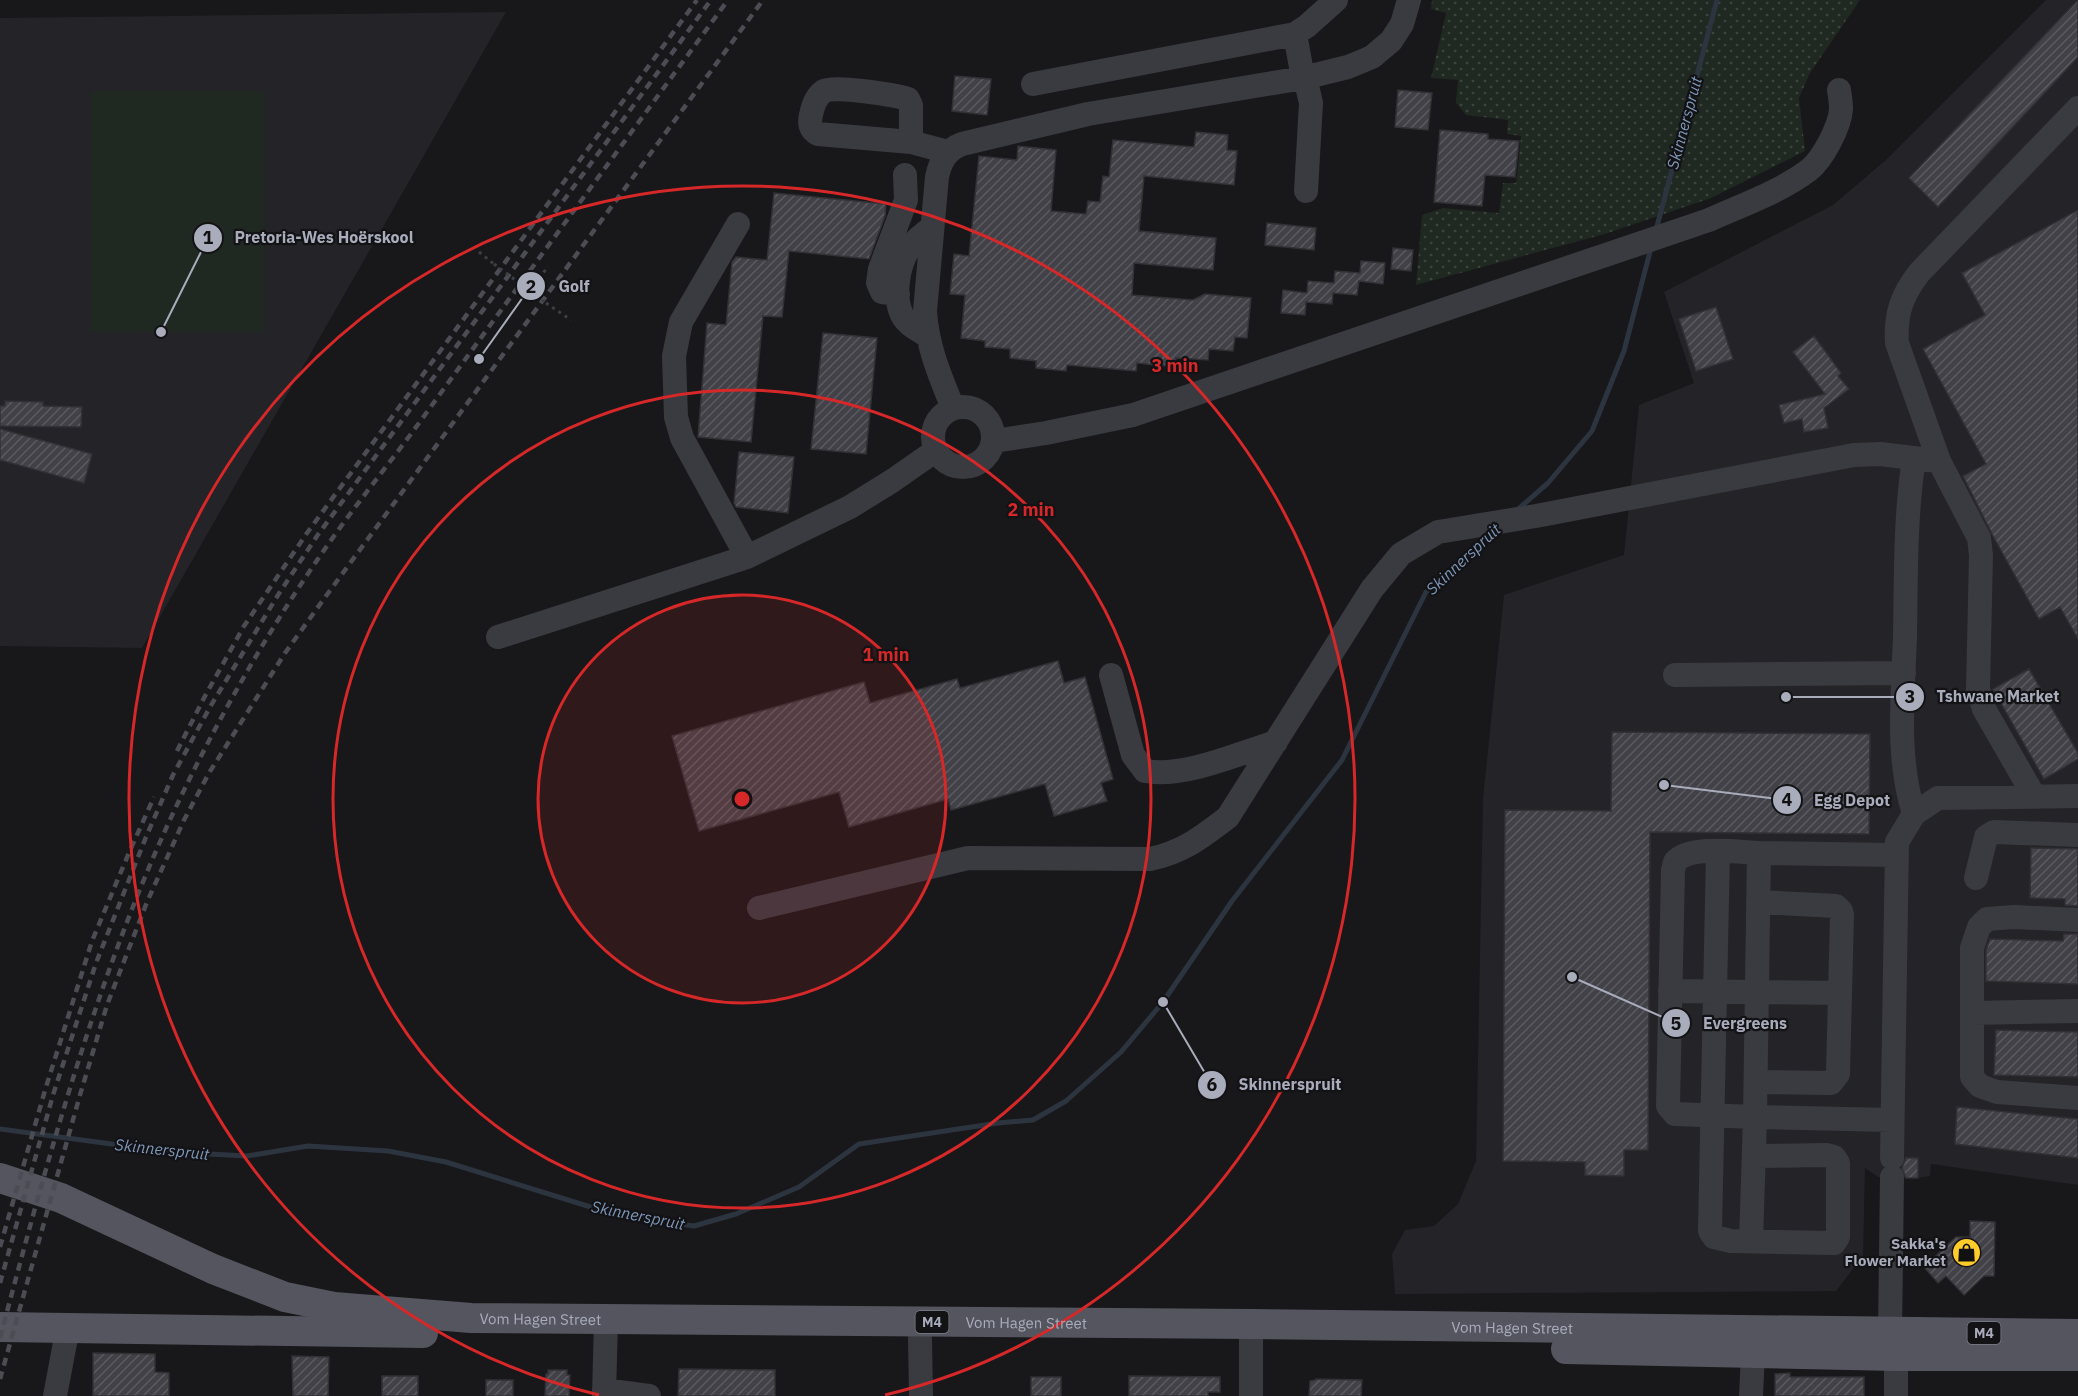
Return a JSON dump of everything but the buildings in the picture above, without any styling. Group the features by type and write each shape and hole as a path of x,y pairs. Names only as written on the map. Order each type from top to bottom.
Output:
{"main road":[{"name":"Vom Hagen Street","path":"0,1178 62,1198 213,1269 285,1297 334,1307 471,1318 605,1328 920,1339 1251,1333 1753,1353 2078,1334"},
{"name":"Vom Hagen Street","path":"0,1327 605,1328 1251,1333 1893,1344 2078,1356"}],"street":[{"path":"1033,84 1295,34 1336,0"},
{"path":"1348,67 1368,48 1386,25 1394,0"},
{"path":"953,408 930,350 927,336 926,290 937,177 939,166 948,152 962,144 1088,114 1303,78 1348,67 1372,57 1390,40 1401,24 1409,0"},
{"path":"1295,34 1303,78 1311,103 1306,191"},
{"path":"1082,76 1088,114"},
{"path":"994,441 1133,415 1709,220 1770,192 1810,170 1831,139 1837,125 1841,111 1839,90"},
{"path":"2020,832 2028,797 1984,709 1978,689 1981,545 1939,461 1897,343 1896,328 1907,288 2078,108"},
{"path":"911,142 948,152"},
{"path":"898,294 882,292 878,283 880,269 906,200 904,175"},
{"path":"738,224 681,322 674,356 676,417 682,438 747,557"},
{"path":"927,336 902,316 897,286 909,249 932,226"},
{"path":"968,406 982,413 992,426 994,441 988,456 976,466 960,468 945,463 935,451 932,434 938,418 953,408 968,406"},
{"path":"498,637 747,557 850,507 935,451"},
{"path":"759,908 968,858 1150,859 1172,854 1197,841 1228,818 1372,589 1401,554 1438,532 1536,516 1854,455 1880,454 1939,461"},
{"path":"1914,458 1907,525 1903,767 1914,814"},
{"path":"1675,675 1904,673"},
{"path":"1111,675 1133,756 1145,771 1161,774 1187,770 1276,742"},
{"path":"1896,1396 1893,1344 1892,1120 1897,842 1914,814 1938,798 2078,796"},
{"path":"1976,878 1986,837 1994,832 2078,835"},
{"path":"1892,1120 1675,1114 1668,1106 1673,870 1680,856 1693,852 1895,855"},
{"path":"1718,852 1710,1231 1714,1237 1722,1239 1834,1243 1838,1237 1838,1163 1834,1157 1826,1155 1754,1156"},
{"path":"1751,1241 1759,853"},
{"path":"1756,1082 1831,1083 1836,1079 1838,1074 1841,910 1836,906 1758,903"},
{"path":"2078,920 1987,919 1979,927 1972,948 1972,1077 1980,1086 1997,1092 2078,1098"},
{"path":"1670,991 1840,993"},
{"path":"1972,1013 2078,1011"},
{"path":"55,1396 68,1327"},
{"path":"605,1328 604,1393 649,1396"},
{"path":"1251,1333 1251,1396"},
{"path":"920,1339 921,1396"},
{"path":"1752,1396 1753,1353"}],"path":[{"path":"479,252 570,320"},
{"path":"531,291 548,266"}],"shaded area":[{"path":"1432,0 1860,0 1810,73 1799,98 1805,151 1711,198 1605,234 1416,285 1422,215 1443,208 1499,213 1503,183 1516,183 1521,136 1507,134 1508,120 1466,115 1456,103 1458,80 1431,78 1446,13 1431,9"},
{"path":"2046,0 2078,0 2078,1185 1931,1164 1930,1176 1918,1178 1878,1177 1865,1168 1863,1256 1836,1291 1395,1294 1392,1254 1405,1230 1434,1226 1458,1204 1476,1161 1483,799 1504,595 1624,555 1639,405 1694,383 1664,292 1833,205 1887,159"},
{"path":"506,12 142,648 0,646 0,18"},
{"path":"91,91 265,91 264,332 91,332"}],"waterway":[{"name":"Skinnerspruit","path":"1656,230 1717,0"},
{"name":"Skinnerspruit","path":"1516,511 1548,483 1592,431 1624,351 1651,248"},
{"name":"Skinnerspruit","path":"0,1129 171,1152 247,1156 308,1146 388,1151 446,1162 610,1213 694,1226 736,1214 799,1187 859,1144 998,1123 1033,1120 1066,1101 1121,1052 1163,1002 1232,901 1342,760 1426,592 1492,533"}],"railway":[{"path":"177,751 244,626 307,533 697,0"},
{"path":"0,1283 53,1095 96,963 173,775 210,707 317,536 711,0"},
{"path":"0,1338 38,1196 80,1055 104,985 157,848 221,719 275,625 334,536 416,428 728,0"},
{"path":"0,1379 107,1005 147,902 184,820 209,773 285,653 763,0"},
{"path":"0,1247 46,1087 92,941 154,797"}],"place":[{"name":"Pretoria-Wes Hoërskool","path":"161,332"},
{"name":"Golf","path":"479,359"},
{"name":"Tshwane Market","path":"1786,697"},
{"name":"Egg Depot","path":"1664,785"},
{"name":"Evergreens","path":"1572,977"},
{"name":"Skinnerspruit","path":"1163,1002"},
{"name":"Sakka's Flower Market","path":"1967,1252"}]}
